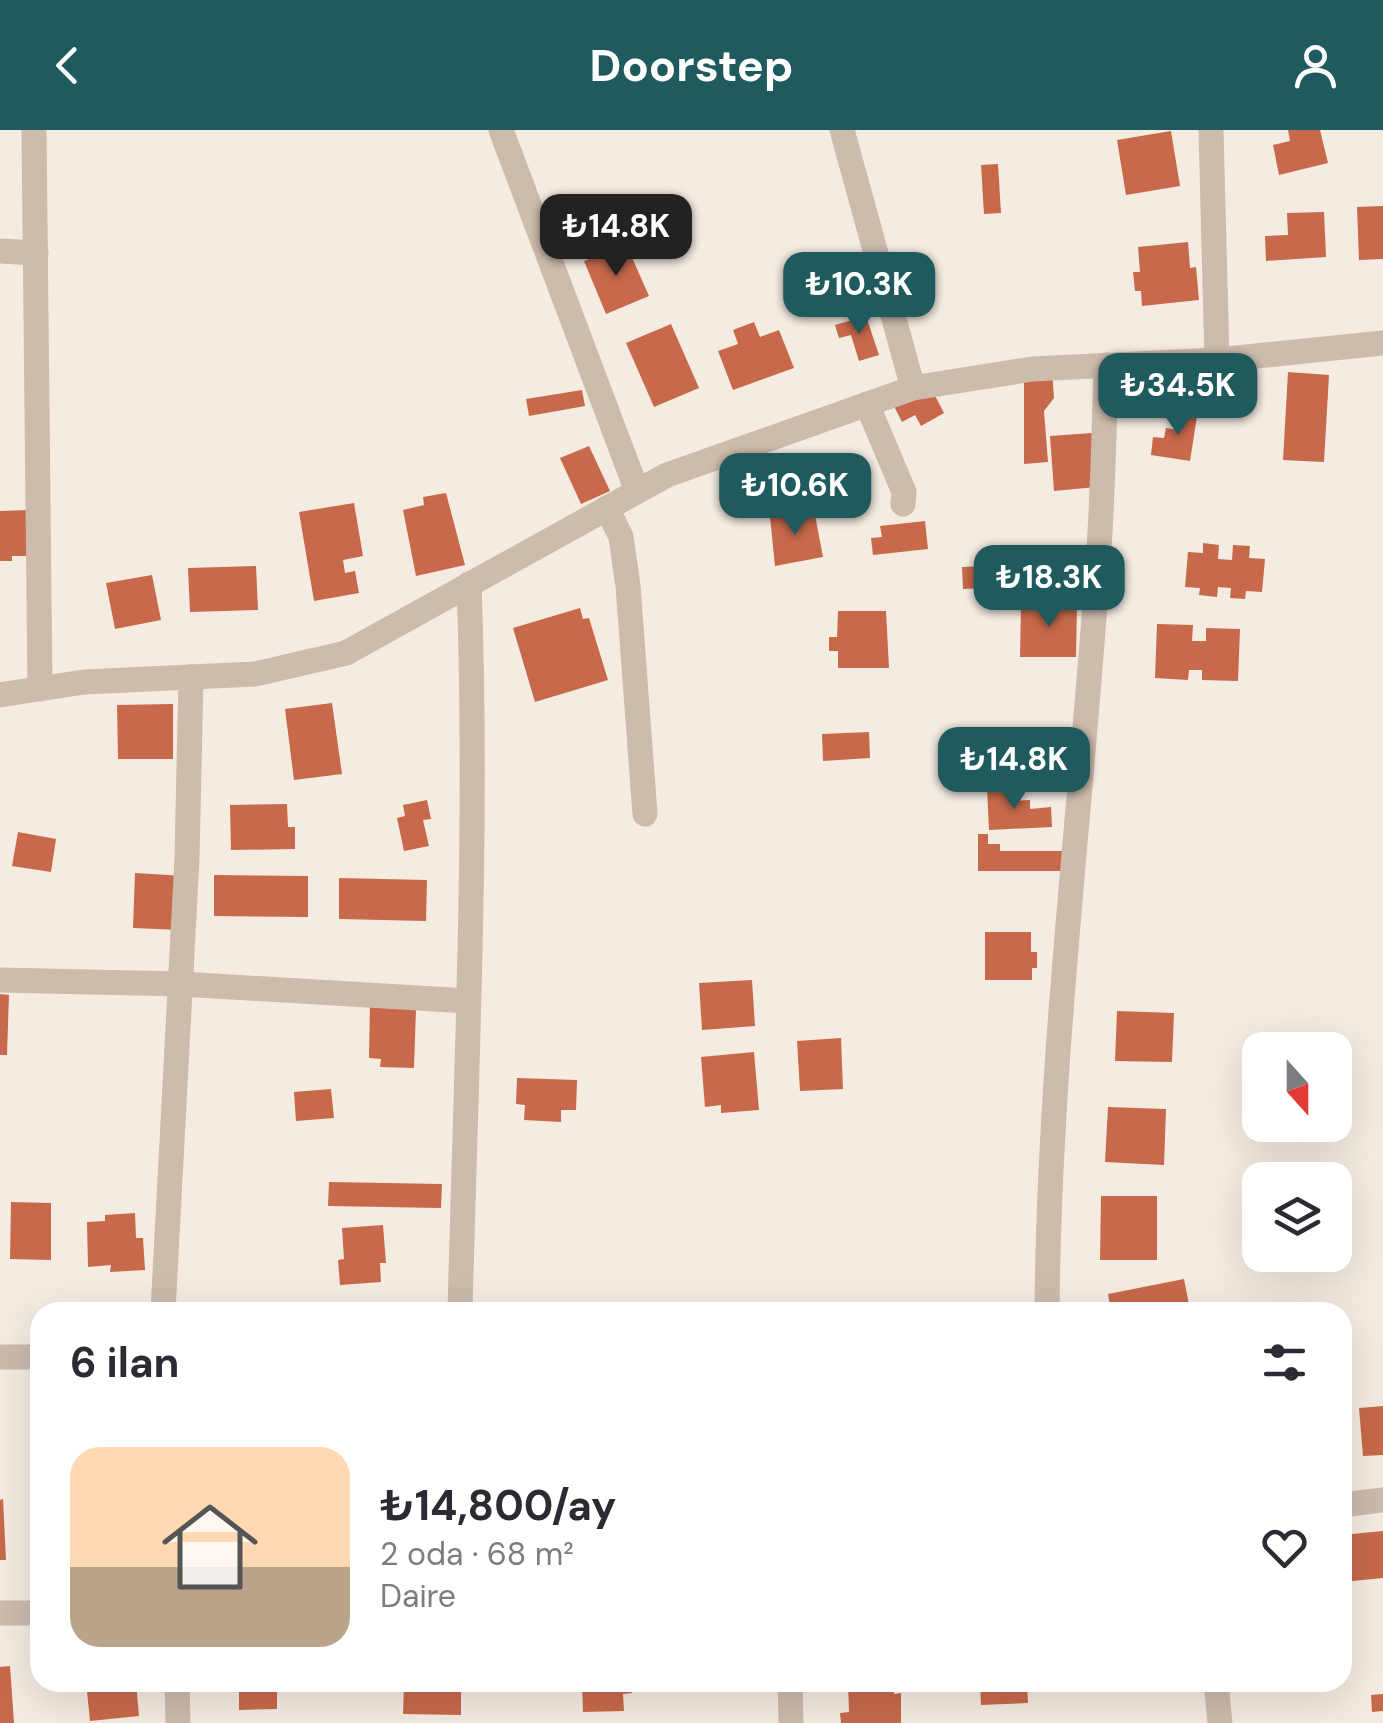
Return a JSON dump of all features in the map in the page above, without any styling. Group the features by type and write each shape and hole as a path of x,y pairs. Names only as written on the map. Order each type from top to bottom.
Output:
{"street":[{"path":"34,130 40,689"},
{"path":"501,130 637,490"},
{"path":"842,130 913,388"},
{"path":"1212,130 1217,360"},
{"path":"0,251 36,253"},
{"path":"0,695 84,682 255,674 346,653 637,490 913,388 1032,369 1217,360 1383,343"},
{"path":"1047,1302 1062,982 1098,560 1106,365"},
{"path":"866,404 904,492 903,504"},
{"path":"607,508 621,537 628,586 645,814"},
{"path":"460,1302 468,1001 470,584"},
{"path":"165,1302 192,677"},
{"path":"0,980 181,984 468,1001"},
{"path":"0,1357 30,1358"},
{"path":"1352,1504 1383,1500"},
{"path":"0,1613 30,1613"},
{"path":"177,1692 178,1723"},
{"path":"790,1692 791,1723"},
{"path":"1217,1692 1220,1723"}],"building":[{"path":"1288,130 1320,130 1328,163 1279,175 1273,145 1290,141"},
{"path":"1171,131 1180,186 1126,195 1117,140"},
{"path":"998,164 1001,213 984,214 981,165"},
{"path":"1383,206 1383,259 1359,260 1357,207"},
{"path":"1324,212 1326,257 1266,261 1265,236 1288,235 1287,213"},
{"path":"1188,242 1190,268 1196,267 1199,300 1142,306 1133,272 1140,272 1138,247"},
{"path":"626,244 649,296 606,314 584,261"},
{"path":"866,316 879,355 859,361 851,335 839,338 835,325"},
{"path":"754,322 760,337 779,330 794,368 733,390 718,351 738,344 733,330"},
{"path":"671,324 699,388 654,407 626,343"},
{"path":"1052,370 1054,398 1044,411 1048,462 1024,464 1024,372"},
{"path":"1288,372 1329,375 1324,462 1283,460"},
{"path":"930,386 944,413 921,426 915,415 902,422 894,406"},
{"path":"582,390 585,406 529,416 526,399"},
{"path":"1181,408 1198,410 1190,461 1151,455 1153,437 1164,438 1166,428 1178,430"},
{"path":"1092,433 1096,487 1054,491 1050,436"},
{"path":"589,446 610,491 581,504 560,458"},
{"path":"446,493 465,565 416,576 403,510 424,505 423,497"},
{"path":"354,503 363,556 343,560 345,573 355,571 359,593 314,601 299,512"},
{"path":"29,510 29,556 0,561 0,511"},
{"path":"814,510 823,557 775,566 770,517"},
{"path":"925,521 928,549 873,555 871,538 882,537 880,526"},
{"path":"1203,543 1219,545 1218,559 1232,560 1233,545 1250,546 1249,558 1265,559 1262,592 1246,591 1245,599 1230,598 1231,588 1218,587 1217,597 1199,595 1200,588 1185,587 1188,552 1203,553"},
{"path":"1003,565 1004,587 963,589 962,567"},
{"path":"256,566 258,610 190,612 188,568"},
{"path":"152,575 161,620 115,629 106,583"},
{"path":"1044,595 1054,596 1054,604 1077,604 1076,657 1020,657 1021,604 1044,604"},
{"path":"580,608 583,619 589,618 608,680 535,702 513,628"},
{"path":"838,611 886,611 889,668 838,668 838,651 829,651 829,637 837,637"},
{"path":"1157,624 1193,625 1192,641 1206,641 1206,628 1240,629 1238,681 1202,680 1202,670 1189,670 1188,680 1155,678"},
{"path":"332,703 342,774 294,780 285,709"},
{"path":"173,704 173,759 118,759 117,705"},
{"path":"869,732 870,758 823,761 822,734"},
{"path":"1013,787 1013,801 1030,800 1030,809 1051,807 1052,827 989,830 987,788"},
{"path":"427,800 431,819 423,820 429,846 404,851 397,818 405,816 403,805"},
{"path":"287,804 288,827 295,827 295,849 231,850 230,805"},
{"path":"18,832 56,839 51,872 12,866"},
{"path":"978,834 988,834 988,844 1000,844 1000,851 1064,851 1064,871 978,871"},
{"path":"135,873 184,876 181,930 133,928"},
{"path":"214,875 308,876 308,917 214,916"},
{"path":"339,878 427,880 426,921 339,919"},
{"path":"985,932 1031,932 1031,952 1037,952 1032,980 985,980"},
{"path":"752,980 755,1026 702,1030 699,983"},
{"path":"0,994 9,995 7,1055 0,1055"},
{"path":"370,1001 416,1009 414,1068 380,1067 381,1059 369,1058"},
{"path":"1117,1011 1174,1013 1172,1062 1115,1061"},
{"path":"841,1038 843,1089 800,1091 797,1041"},
{"path":"754,1052 759,1110 721,1113 721,1105 705,1107 701,1057"},
{"path":"517,1078 577,1080 576,1110 561,1110 561,1122 524,1120 525,1105 516,1104"},
{"path":"331,1089 334,1118 296,1121 294,1092"},
{"path":"1108,1107 1166,1109 1164,1165 1105,1162"},
{"path":"329,1182 442,1184 441,1208 328,1206"},
{"path":"1101,1196 1157,1196 1157,1260 1100,1260"},
{"path":"11,1202 51,1203 51,1260 10,1259"},
{"path":"135,1213 136,1238 143,1238 145,1270 110,1272 111,1265 88,1267 87,1222 105,1221 105,1215"},
{"path":"383,1225 386,1263 380,1263 381,1282 340,1285 338,1260 344,1259 342,1228"},
{"path":"1184,1279 1188,1302 1109,1302 1108,1294"},
{"path":"1383,1406 1383,1455 1363,1456 1359,1408"},
{"path":"3,1499 6,1560 0,1560 0,1500"},
{"path":"1383,1531 1383,1578 1352,1581 1352,1534"},
{"path":"10,1666 14,1723 0,1723 0,1667"},
{"path":"87,1692 137,1692 139,1716 90,1721"},
{"path":"239,1692 277,1692 277,1709 239,1710"},
{"path":"404,1692 461,1692 461,1715 403,1714"},
{"path":"582,1692 632,1692 623,1694 624,1711 583,1712"},
{"path":"848,1692 901,1693 901,1723 841,1723 840,1713 849,1712"},
{"path":"980,1692 1027,1692 1028,1703 981,1705"},
{"path":"1383,1694 1383,1711 1372,1712 1371,1695"}]}
